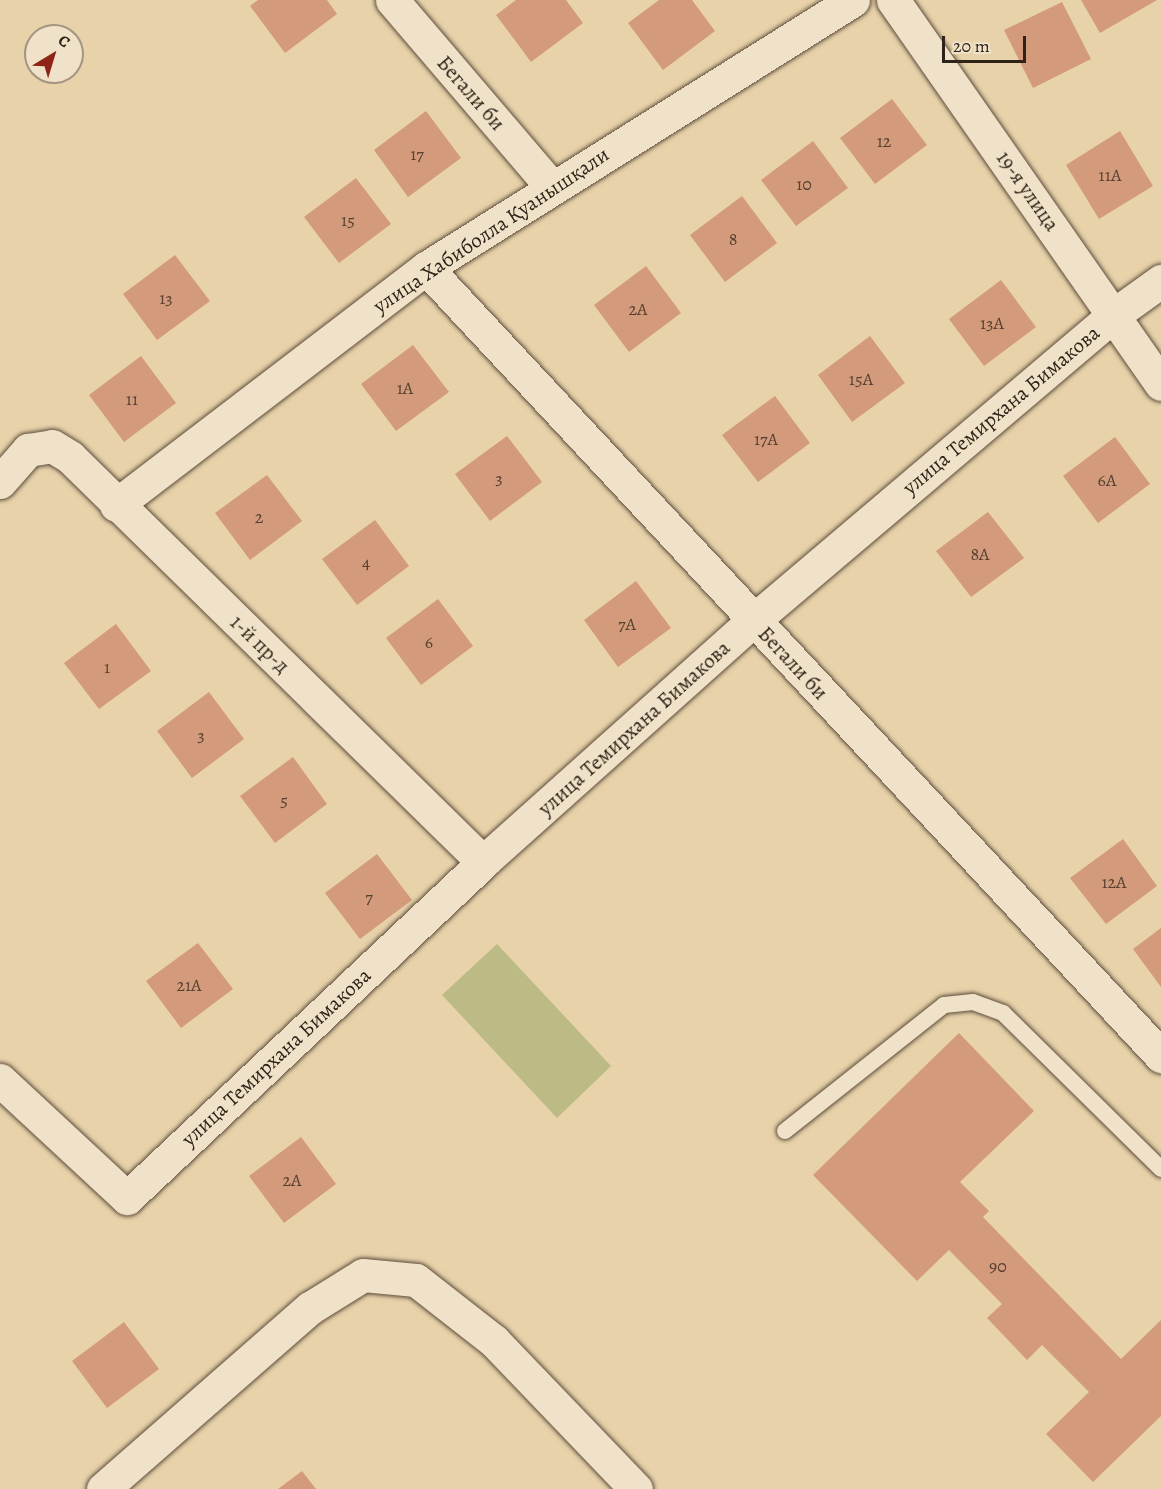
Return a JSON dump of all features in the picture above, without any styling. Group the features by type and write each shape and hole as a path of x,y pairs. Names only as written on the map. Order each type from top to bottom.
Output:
{"street":[{"name":"Бегали би","path":"392,0 551,186"},
{"name":"улица Хабиболла Қуанышқали","path":"116,505 426,268 551,186 853,0"},
{"name":"19-я улица","path":"893,0 1115,314 1161,384"},
{"name":"Бегали би","path":"426,268 1161,1056"},
{"name":"улица Темирхана Бимакова","path":"0,1080 127,1198 483,862 754,620 1115,314 1161,281"},
{"name":"1-й пр-д","path":"0,482 28,450 52,446 70,457 116,505 483,862"},
{"path":"103,1489 310,1308 363,1275 416,1281 494,1341 636,1489"}],"lane":[{"path":"785,1131 944,1005 973,1002 1003,1013 1161,1169"}],"shaded area":[{"path":"497,944 611,1066 557,1118 442,995"}],"building":[{"path":"258,0 327,0 337,14 285,53 250,6"},
{"path":"516,0 566,0 583,23 531,62 496,15"},
{"path":"659,0 692,0 715,31 663,70 628,23"},
{"path":"1081,0 1157,0 1100,33"},
{"path":"1062,2 1091,59 1033,88 1004,30"},
{"path":"892,99 927,145 875,184 840,138"},
{"path":"426,111 461,158 408,197 374,150"},
{"path":"1120,131 1153,186 1099,219 1066,165"},
{"path":"813,141 848,188 796,226 761,180"},
{"path":"356,178 391,224 339,263 304,217"},
{"path":"742,196 777,243 725,282 690,235"},
{"path":"175,255 210,301 157,340 123,294"},
{"path":"646,266 681,313 629,352 594,305"},
{"path":"1001,280 1036,327 984,366 949,319"},
{"path":"870,336 905,383 852,422 818,375"},
{"path":"413,345 449,392 396,431 361,384"},
{"path":"141,356 176,403 124,442 89,395"},
{"path":"775,396 810,443 758,482 722,435"},
{"path":"507,436 542,482 490,521 455,474"},
{"path":"1115,437 1150,484 1098,523 1063,476"},
{"path":"267,475 302,521 250,560 215,513"},
{"path":"988,512 1024,558 971,597 936,551"},
{"path":"375,520 409,566 357,605 322,559"},
{"path":"636,581 671,628 618,667 584,620"},
{"path":"438,599 473,646 421,685 386,638"},
{"path":"116,624 151,671 99,709 64,663"},
{"path":"209,692 244,739 192,778 157,731"},
{"path":"293,757 327,804 275,843 240,796"},
{"path":"1123,839 1157,886 1106,924 1070,878"},
{"path":"377,854 412,900 360,939 325,893"},
{"path":"1161,928 1161,987 1133,949"},
{"path":"198,943 233,989 181,1028 146,981"},
{"path":"959,1033 1034,1111 960,1182 989,1211 983,1217 1121,1359 1161,1320 1161,1416 1093,1482 1046,1434 1089,1392 1042,1345 1027,1360 987,1318 1002,1304 949,1250 917,1281 813,1175"},
{"path":"301,1137 336,1184 284,1223 249,1176"},
{"path":"124,1322 159,1369 107,1408 72,1361"},
{"path":"302,1471 316,1489 278,1489"}]}
